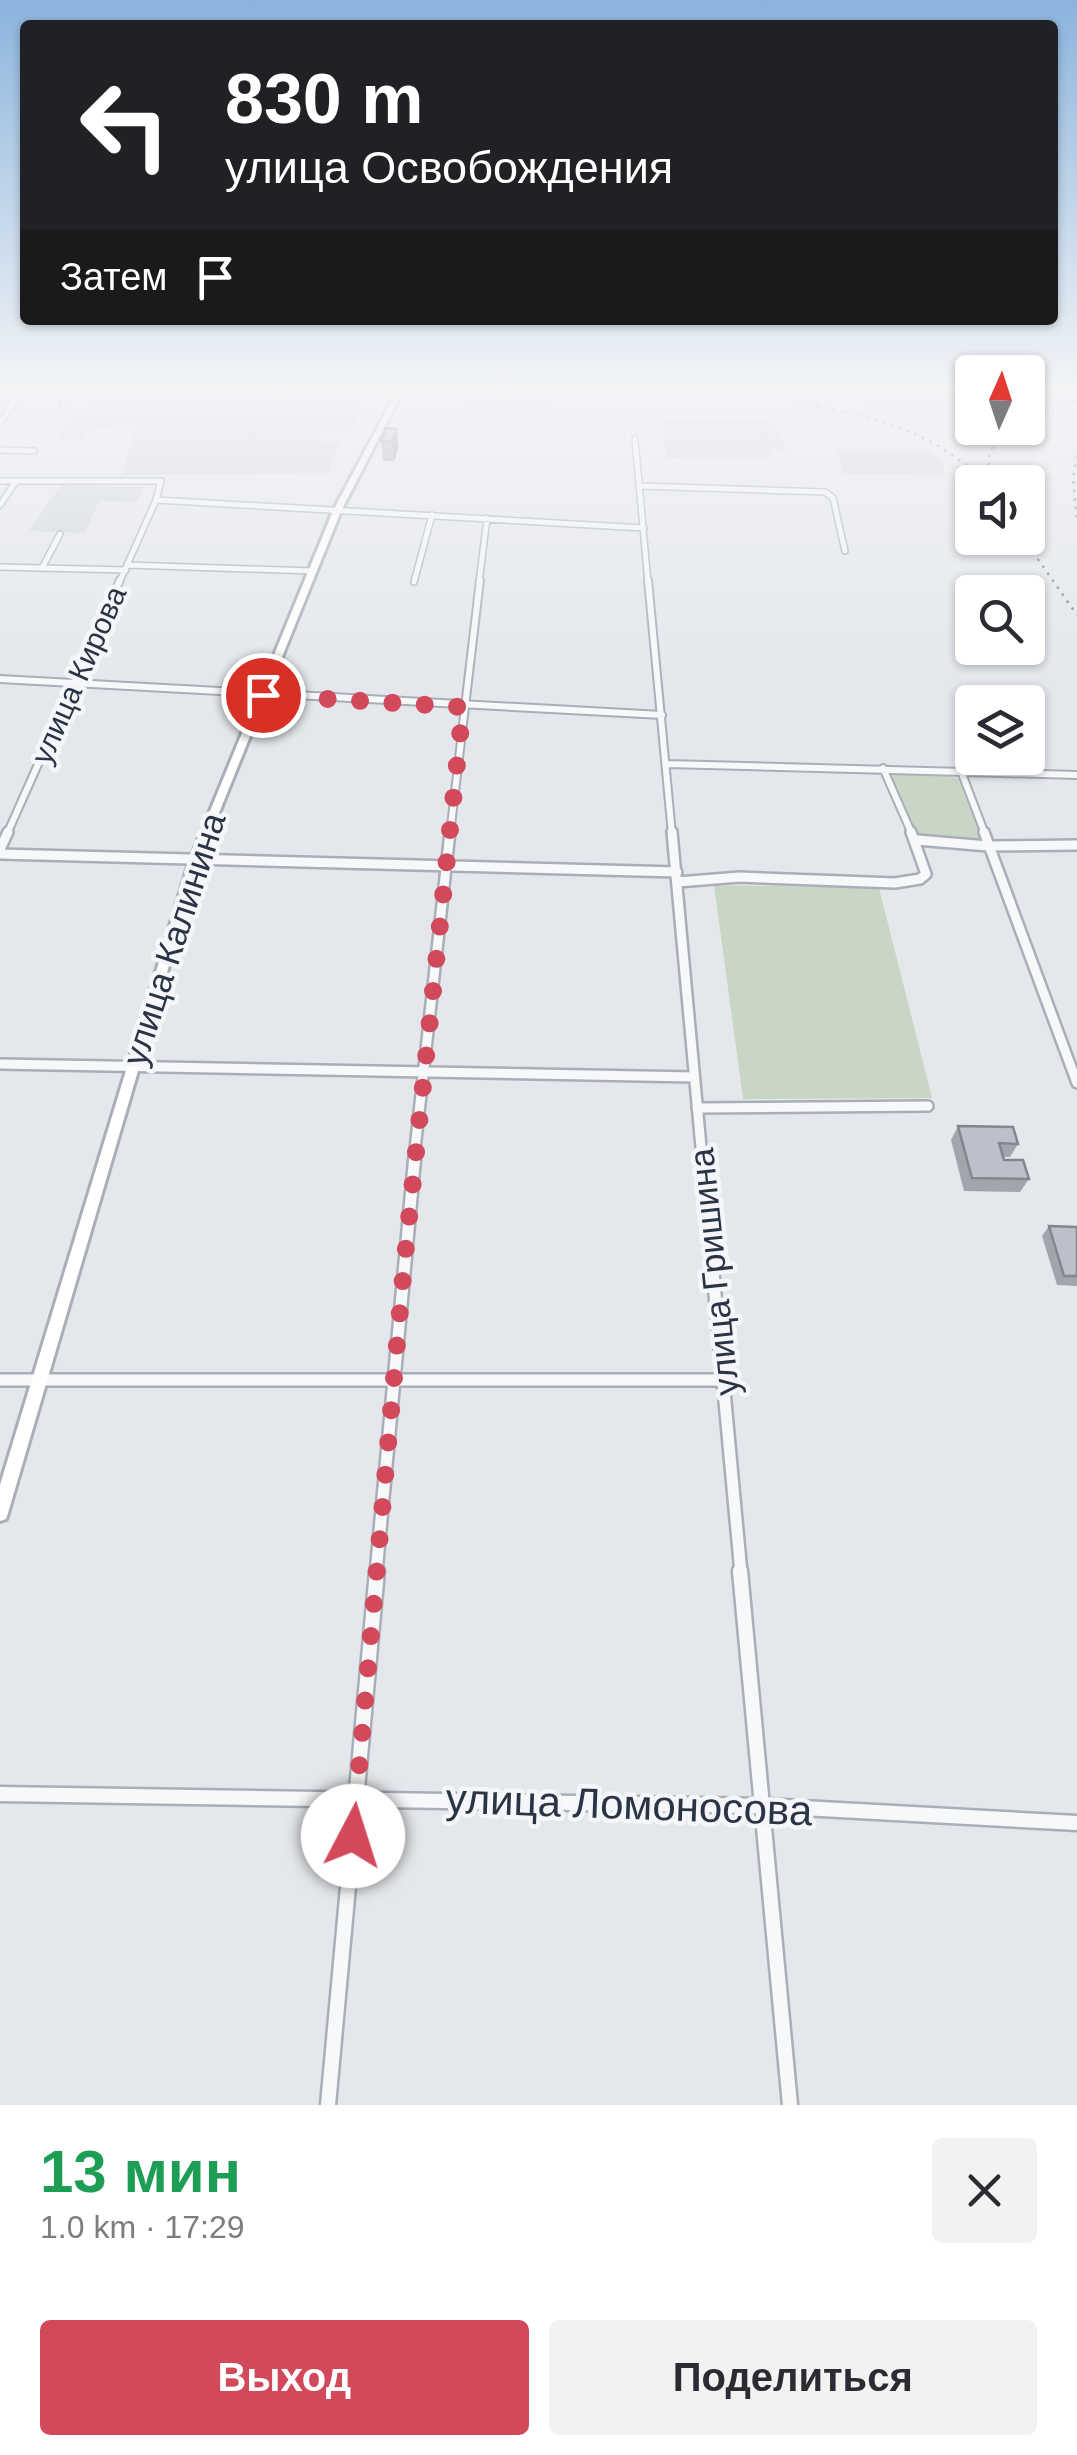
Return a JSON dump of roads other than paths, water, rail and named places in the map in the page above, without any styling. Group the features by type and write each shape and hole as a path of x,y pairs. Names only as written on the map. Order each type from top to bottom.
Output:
{"street":[{"path":"0,505 15,483"},
{"path":"161,483 156,500 644,528"},
{"name":"улица Калинина","path":"0,1513 195,860 352,483"},
{"path":"641,486 825,492 832,498 845,551"},
{"name":"улица Гришина","path":"641,486 766,1806 790,2105"},
{"name":"улица Кирова","path":"0,852 156,500"},
{"path":"414,582 432,515"},
{"path":"328,2105 422,1074 488,518"},
{"path":"42,568 60,534"},
{"path":"0,568 312,571"},
{"path":"0,679 662,716"},
{"path":"667,764 955,771"},
{"path":"0,852 908,883 926,874 917,840 899,811 883,768"},
{"path":"1045,774 1077,775"},
{"path":"961,775 1077,1083"},
{"path":"917,840 988,846 1077,846"},
{"path":"0,1064 694,1077"},
{"path":"697,1108 928,1106"},
{"path":"0,1380 725,1380"},
{"name":"улица Ломоносова","path":"0,1794 766,1806 1077,1824"}],"railway":[{"path":"1073,483 1077,523"},
{"path":"1035,555 1077,615"}]}
